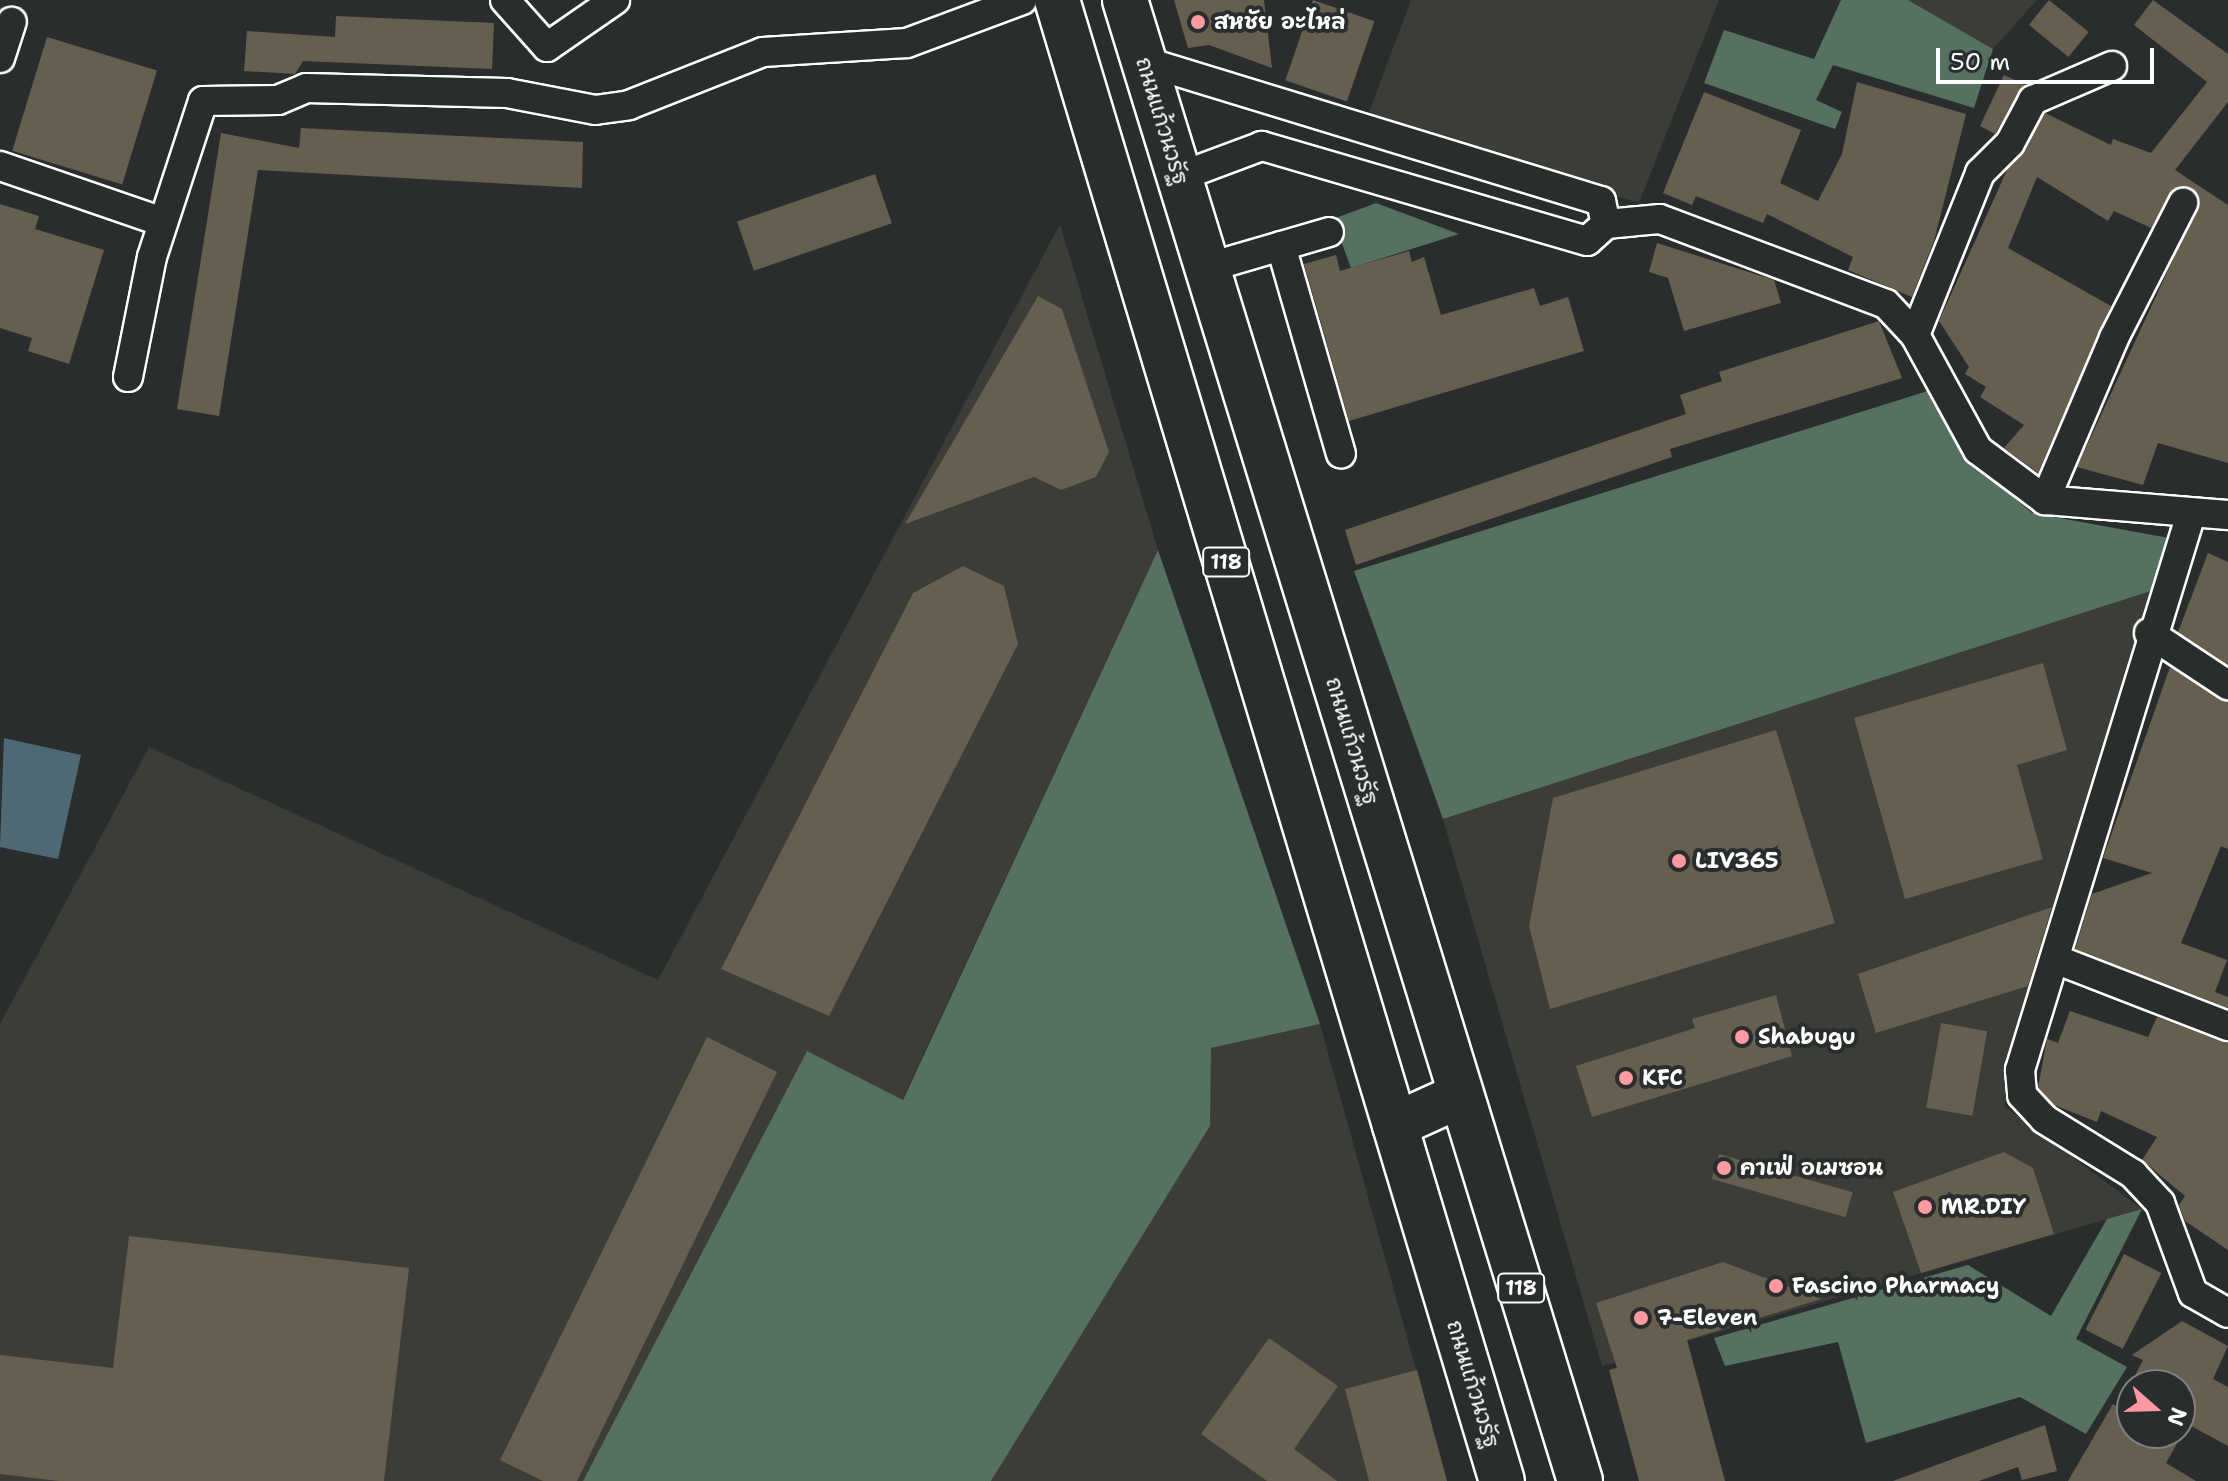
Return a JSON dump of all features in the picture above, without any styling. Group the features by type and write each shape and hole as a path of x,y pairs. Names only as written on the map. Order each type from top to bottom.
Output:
{"main road":[{"name":"ถนนแก้วนวรัฐ","path":"1057,0 1502,1481"},
{"name":"ถนนแก้วนวรัฐ","path":"1125,0 1580,1481"},
{"path":"1395,1125 1461,1095"}],"street":[{"path":"505,0 545,47 615,0"},
{"path":"128,377 163,222 203,101 278,100 306,88 507,93 595,110 629,105 763,52 907,43 1022,0"},
{"path":"0,58 12,22"},
{"path":"1143,61 1601,201 1606,224"},
{"path":"1915,335 1980,173 2010,143 2033,100 2112,66"},
{"path":"1179,177 1262,146 1587,241 1606,224 1660,219 1833,278 1886,304 1915,335 1978,450 2045,500 2228,515"},
{"path":"0,166 163,222"},
{"path":"2045,500 2114,338 2183,203"},
{"path":"1206,268 1329,232"},
{"path":"1281,246 1341,454"},
{"path":"2191,514 2149,633 2020,1070 2022,1095 2044,1119 2133,1174 2160,1203 2193,1293 2228,1313"},
{"path":"2149,633 2228,685"},
{"path":"2055,959 2228,1026"}],"shaded area":[{"path":"1411,0 1719,0 1639,203 1365,123"},
{"path":"1908,0 2037,0 1993,49"},
{"path":"1060,224 1158,550 902,1100 807,1051 583,1481 0,1481 0,1024 149,747 658,980"},
{"path":"2154,590 2004,1106 2142,1209 1602,1366 1443,819"},
{"path":"1320,1024 1447,1481 991,1481 1210,1126 1210,1048"}],"green space":[{"path":"1841,0 1908,0 1993,49 1974,108 1833,65 1816,100 1842,112 1835,129 1704,83 1724,30 1814,59"},
{"path":"1376,203 1459,234 1351,268 1333,219"},
{"path":"1934,389 1969,459 2032,513 2169,538 2154,590 1443,819 1354,571"},
{"path":"1158,550 1320,1024 1211,1048 1210,1126 991,1481 583,1481 807,1051 903,1100"},
{"path":"2142,1209 2076,1339 2127,1367 2116,1369 2116,1385 2086,1434 2020,1397 1866,1443 1838,1342 1725,1366 1714,1338 1968,1265 2051,1316 2107,1219"}],"water":[{"path":"4,738 81,755 58,859 0,847"}],"building":[{"path":"1174,0 1264,0 1272,68 1209,45 1188,48"},
{"path":"1313,0 1374,21 1347,102 1285,80"},
{"path":"2049,0 2089,32 2068,57 2029,25"},
{"path":"2153,0 2228,54 2228,102 2175,170 2228,205 2228,463 2158,443 2143,485 2077,467 2200,201 2191,188 2174,188 2151,228 2114,211 2108,221 2037,177 2008,248 2111,306 2038,473 2004,448 2024,425 1980,397 1986,387 1965,374 1969,367 1939,321 2007,170 2045,113 2111,145 2113,139 2151,153 2207,82 2134,25"},
{"path":"336,16 494,23 492,69 303,61 295,74 244,71 247,31 335,37"},
{"path":"47,37 157,71 122,184 12,151"},
{"path":"2004,75 2025,85 1995,134 1980,126"},
{"path":"1857,82 1966,114 1934,241 1912,297 1848,270 1853,257 1767,214 1763,223 1696,196 1692,205 1663,193 1704,92 1801,130 1780,183 1818,201 1842,154"},
{"path":"301,128 583,142 582,188 258,170 219,416 177,409 221,133 299,148"},
{"path":"875,174 892,223 754,271 737,222"},
{"path":"0,204 39,216 35,229 104,250 69,364 28,351 32,338 0,328"},
{"path":"1657,243 1774,280 1781,303 1684,331 1668,278 1649,272"},
{"path":"1409,251 1412,262 1424,257 1441,315 1534,288 1540,306 1568,297 1584,351 1349,421 1304,264 1336,255 1340,271"},
{"path":"1038,296 1062,309 1109,452 1096,477 1061,490 1034,477 905,524"},
{"path":"1879,321 1902,378 1670,449 1672,457 1356,565 1345,530 1686,414 1680,395 1722,381 1719,372"},
{"path":"2208,553 2228,562 2228,665 2178,632"},
{"path":"963,566 1004,586 1018,644 829,1016 721,969 913,593"},
{"path":"2043,663 2067,750 2017,765 2043,859 1905,899 1854,718"},
{"path":"2170,667 2228,702 2228,849 2221,846 2181,943 2227,960 2215,992 2228,997 2228,1008 2075,949 2092,894 2152,873 2103,858"},
{"name":"LIV365","path":"1776,730 1835,923 1550,1009 1529,926 1553,798"},
{"path":"2052,907 2028,986 1876,1033 1858,974"},
{"path":"1776,995 1792,1056 1592,1117 1576,1066 1695,1028 1692,1019"},
{"path":"2070,1011 2148,1037 2157,1017 2228,1043 2228,1250 2185,1221 2179,1205 2185,1196 2142,1160 2157,1137 2101,1111 2097,1122 2054,1105 2038,1088 2047,1039 2058,1043"},
{"path":"1941,1023 1987,1031 1972,1116 1926,1108"},
{"path":"707,1037 777,1072 577,1481 543,1481 500,1460"},
{"path":"2004,1152 2033,1168 2054,1234 1921,1273 1893,1192"},
{"path":"1719,1154 1853,1192 1845,1217 1712,1179"},
{"path":"129,1236 409,1268 384,1481 59,1481 0,1474 0,1355 113,1368"},
{"path":"2124,1254 2161,1273 2123,1349 2085,1330"},
{"path":"1723,1262 1821,1299 1687,1340 1725,1481 1639,1481 1609,1370 1617,1368 1596,1303"},
{"path":"2182,1321 2228,1346 2213,1379 2228,1387 2228,1446 2196,1429 2196,1369 2138,1369 2143,1360 2132,1355"},
{"path":"1269,1338 1338,1386 1294,1449 1337,1481 1267,1481 1201,1434"},
{"path":"1417,1370 1447,1481 1369,1481 1345,1389"},
{"path":"2113,1404 2116,1406 2116,1449 2174,1449 2166,1463 2196,1481 2068,1481"},
{"path":"2045,1425 2057,1471 2022,1480 2018,1467 1979,1481 1893,1481"}],"place":[{"name":"สหชัย อะไหล่","path":"1198,22"},
{"name":"LIV365","path":"1679,861"},
{"name":"Shabugu","path":"1742,1037"},
{"name":"KFC","path":"1626,1078"},
{"name":"คาเฟ่ อเมซอน","path":"1724,1168"},
{"name":"MR.DIY","path":"1925,1207"},
{"name":"Fascino Pharmacy","path":"1776,1286"},
{"name":"7-Eleven","path":"1641,1318"}]}
